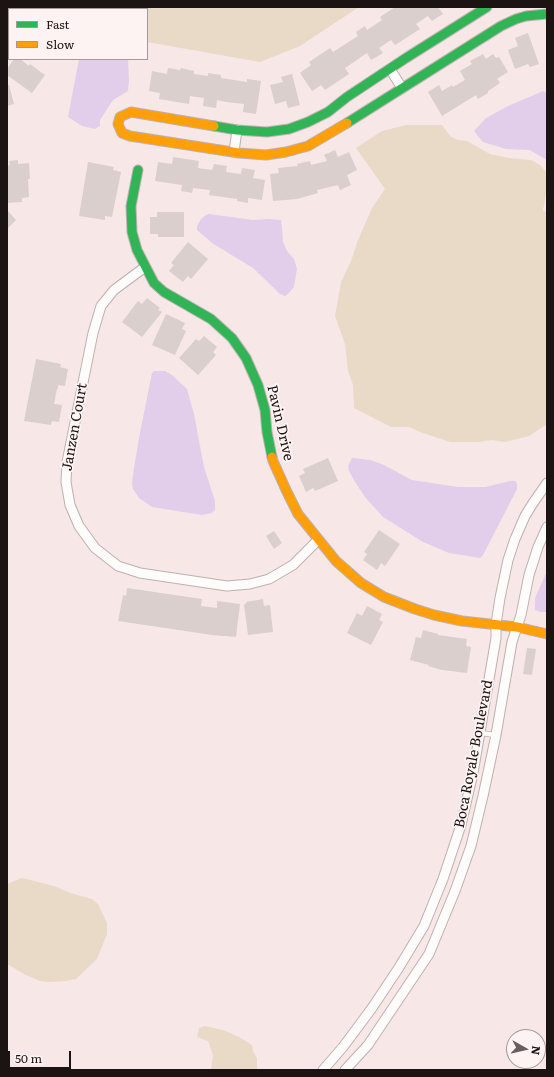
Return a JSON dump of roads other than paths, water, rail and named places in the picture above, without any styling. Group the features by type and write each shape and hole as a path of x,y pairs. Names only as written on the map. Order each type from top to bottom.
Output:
{"street":[{"path":"487,7 347,97 328,112 289,129 267,132 237,130 131,112 120,117 118,124 122,132 130,136 234,152 266,155 286,152 308,146 501,26 526,16 546,14"},
{"path":"390,69 402,88"},
{"path":"234,152 237,130"},
{"name":"Pavin Drive","path":"138,170 131,206 132,232 137,250 145,267 154,283 164,292 211,319 232,338 246,358 258,385 273,461 298,514 336,561 361,583 384,597 434,616 462,621 517,627 547,634"},
{"name":"Janzen Court","path":"145,267 114,290 105,300 101,306 93,333 67,462 66,482 70,504 79,526 95,548 118,566 140,573 227,586 250,584 269,579 293,565 318,540"},
{"name":"Boca Royale Boulevard","path":"322,1070 343,1047 372,1008 424,926 443,879 461,825 473,773 496,638 496,624 503,580 515,539 533,503 547,483"},
{"name":"Boca Royale Boulevard","path":"345,1070 368,1045 430,954 455,891 471,846 483,796 496,735 512,642 521,615 528,575 540,541 547,527"}],"lane":[{"path":"479,733 496,735"}]}
